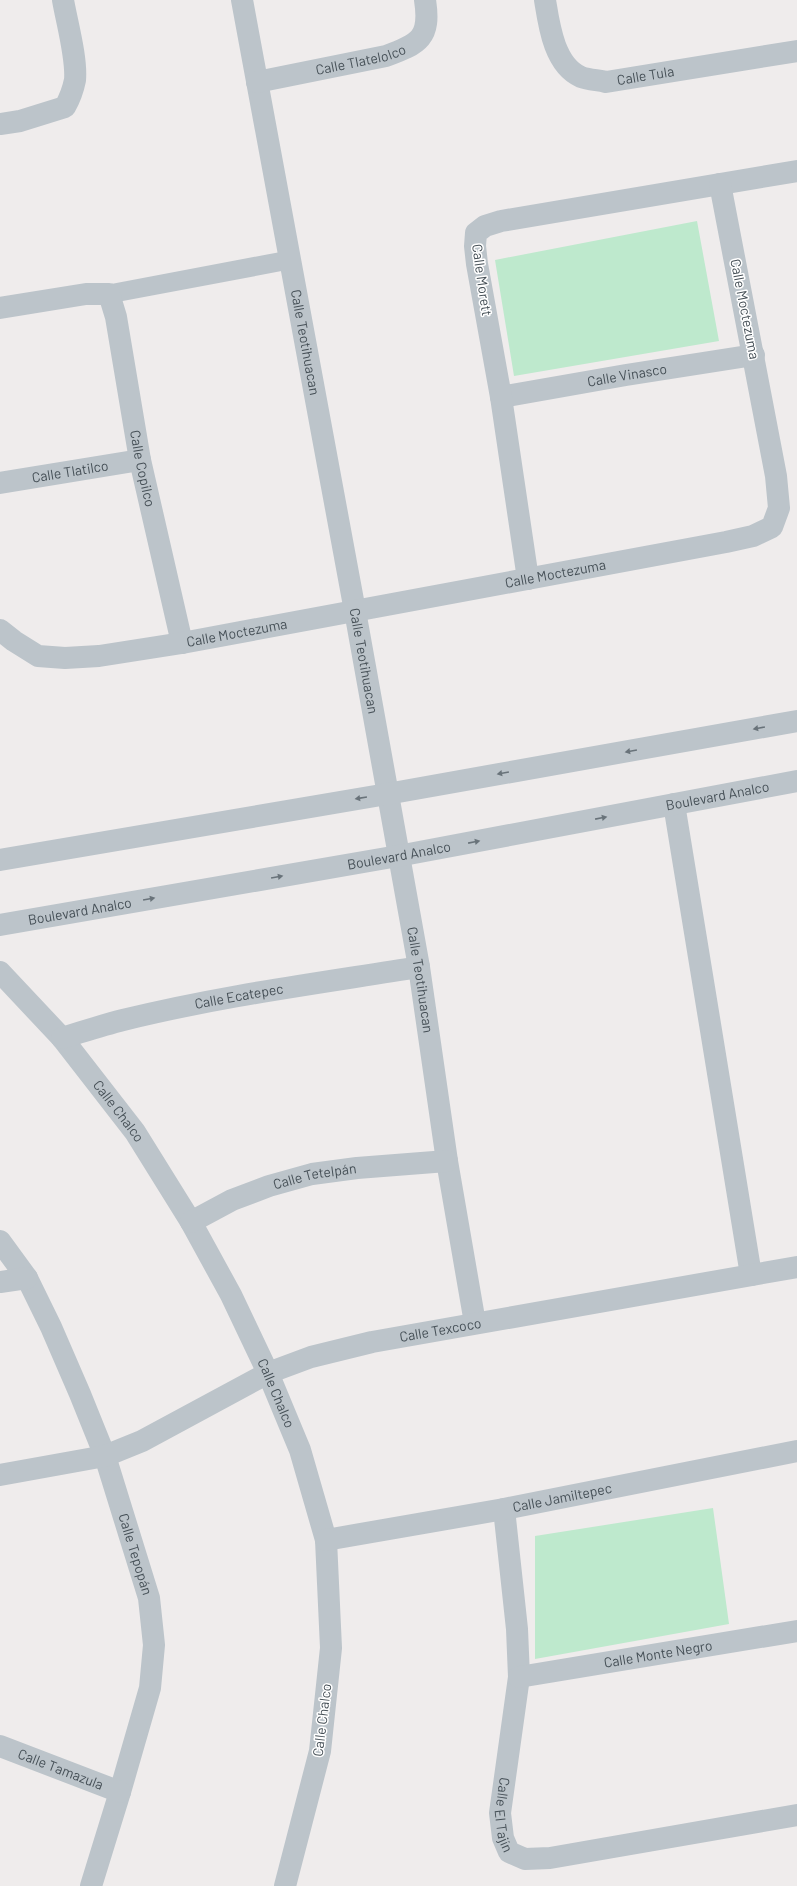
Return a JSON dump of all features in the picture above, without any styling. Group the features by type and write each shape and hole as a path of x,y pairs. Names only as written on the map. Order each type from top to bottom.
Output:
{"street":[{"path":"0,124 20,121 65,107 72,94 75,79 63,0"},
{"name":"Calle Teotihuacan","path":"242,0 419,967 448,1161 475,1323"},
{"name":"Calle Tlatelolco","path":"257,82 386,56 405,49 423,35 427,24 428,13 426,0"},
{"name":"Calle Tula","path":"545,0 555,45 564,64 581,76 606,82 797,51"},
{"name":"Calle Morett","path":"528,579 501,397 477,264 475,246 476,233 485,226 501,221 797,171"},
{"name":"Calle Moctezuma","path":"0,630 38,656 65,658 99,656 182,643 726,542 753,536 772,527 779,508 776,476 720,184"},
{"path":"0,308 86,294 110,294 289,260"},
{"name":"Calle Copilco","path":"110,294 116,317 140,460 182,643"},
{"name":"Calle Vinasco","path":"501,397 626,375 754,355"},
{"name":"Calle Tlatilco","path":"0,482 140,460"},
{"path":"0,860 387,794 797,721"},
{"name":"Boulevard Analco","path":"0,925 398,856 797,781"},
{"path":"674,804 751,1275"},
{"name":"Calle Ecatepec","path":"62,1038 121,1020 182,1006 419,967"},
{"name":"Calle Chalco","path":"0,972 62,1038 135,1132 191,1222 231,1295 268,1373 300,1450 326,1540 331,1648 320,1751 285,1886"},
{"name":"Calle Tetelpán","path":"191,1222 232,1200 269,1186 312,1174 357,1168 448,1161"},
{"name":"Calle Tepopán","path":"0,1241 27,1278 51,1327 105,1456 149,1598 154,1645 150,1688 91,1886"},
{"name":"Calle Texcoco","path":"0,1475 105,1456 142,1441 268,1373 311,1357 372,1342 797,1267"},
{"path":"0,1282 27,1278"},
{"name":"Calle Jamiltepec","path":"326,1540 504,1509 797,1451"},
{"name":"Calle El Tajín","path":"504,1509 517,1629 520,1677 500,1813 503,1838 509,1852 525,1859 550,1858 797,1815"},
{"name":"Calle Monte Negro","path":"520,1677 797,1631"},
{"name":"Calle Tamazula","path":"0,1746 120,1792"}],"green space":[{"path":"697,221 719,341 514,376 495,260"},
{"path":"713,1508 729,1624 535,1659 535,1536"}]}
